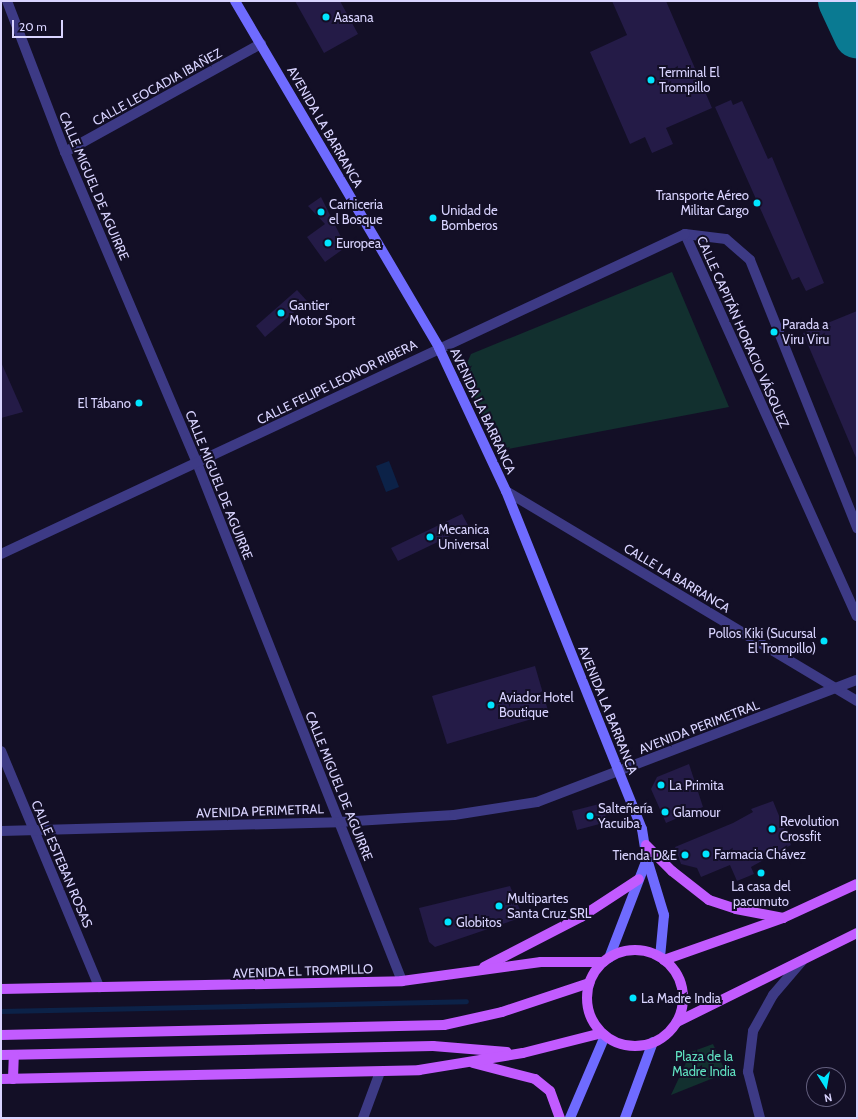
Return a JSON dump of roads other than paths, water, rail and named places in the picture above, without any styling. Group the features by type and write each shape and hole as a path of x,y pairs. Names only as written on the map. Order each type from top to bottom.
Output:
{"main road":[{"path":"646,844 672,872 709,900 736,909 783,918"},
{"path":"474,972 533,944 638,879"},
{"path":"662,959 783,918 857,884"},
{"path":"676,1022 682,988 672,968 662,959 634,950 606,960 589,983 588,1010 603,1034 625,1045 653,1042 676,1022 857,933"},
{"name":"AVENIDA EL TROMPILLO","path":"1,989 402,981 541,962 606,960"},
{"path":"1,1035 444,1025 502,1012 589,983"},
{"path":"1,1079 380,1072 469,1062 523,1053 603,1034"},
{"path":"1,1055 433,1046 523,1053"},
{"path":"13,1079 14,1055"},
{"path":"469,1062 535,1079 550,1091 560,1118"}],"street":[{"name":"CALLE MIGUEL DE AGUIRRE","path":"7,1 65,152 197,463 402,981"},
{"name":"AVENIDA LA BARRANCA","path":"235,1 262,44 439,348 506,491 646,844 647,859 664,915 662,959"},
{"name":"CALLE LEOCADIA IBAÑEZ","path":"65,152 262,44"},
{"name":"CALLE FELIPE LEONOR RIBERA","path":"1,554 685,234"},
{"name":"CALLE CAPITÁN HORACIO VÁSQUEZ","path":"685,234 726,240 750,260 857,528"},
{"name":"CALLE CAPITÁN HORACIO VÁSQUEZ","path":"685,234 857,616"},
{"name":"CALLE LA BARRANCA","path":"506,491 857,701"},
{"name":"AVENIDA PERIMETRAL","path":"1,831 339,822 454,815 537,802 857,680"},
{"name":"CALLE ESTEBAN ROSAS","path":"1,751 99,987"},
{"name":"AVENIDA LA BARRANCA","path":"606,960 647,859"},
{"path":"760,1118 748,1072 753,1031 773,995 802,961"},
{"path":"570,1118 603,1034"},
{"path":"625,1118 653,1042"},
{"path":"363,1118 380,1072"}],"water":[{"path":"389,461 399,487 386,492 376,466"}],"waterway":[{"path":"1,1011 466,1001"}],"place":[{"name":"Aasana","path":"326,17"},
{"name":"Terminal El Trompillo","path":"651,80"},
{"name":"Transporte Aéreo Militar Cargo","path":"757,203"},
{"name":"Carniceria el Bosque","path":"321,212"},
{"name":"Unidad de Bomberos","path":"433,218"},
{"name":"Europea","path":"328,243"},
{"name":"Gantier Motor Sport","path":"281,313"},
{"name":"Parada a Viru Viru","path":"774,332"},
{"name":"El Tábano","path":"139,403"},
{"name":"Mecanica Universal","path":"430,537"},
{"name":"Pollos Kiki (Sucursal El Trompillo)","path":"824,641"},
{"name":"Aviador Hotel Boutique","path":"491,705"},
{"name":"La Primita","path":"661,785"},
{"name":"Glamour","path":"665,812"},
{"name":"Salteñería Yacuiba","path":"590,816"},
{"name":"Revolution Crossfit","path":"772,829"},
{"name":"Farmacia Chávez","path":"706,854"},
{"name":"Tienda D&E","path":"685,855"},
{"name":"La casa del pacumuto","path":"761,873"},
{"name":"Multipartes Santa Cruz SRL","path":"499,906"},
{"name":"Globitos","path":"448,922"},
{"name":"La Madre India","path":"633,998"}],"park label":[{"name":"Plaza de la Madre India","path":"704,1064"}]}
